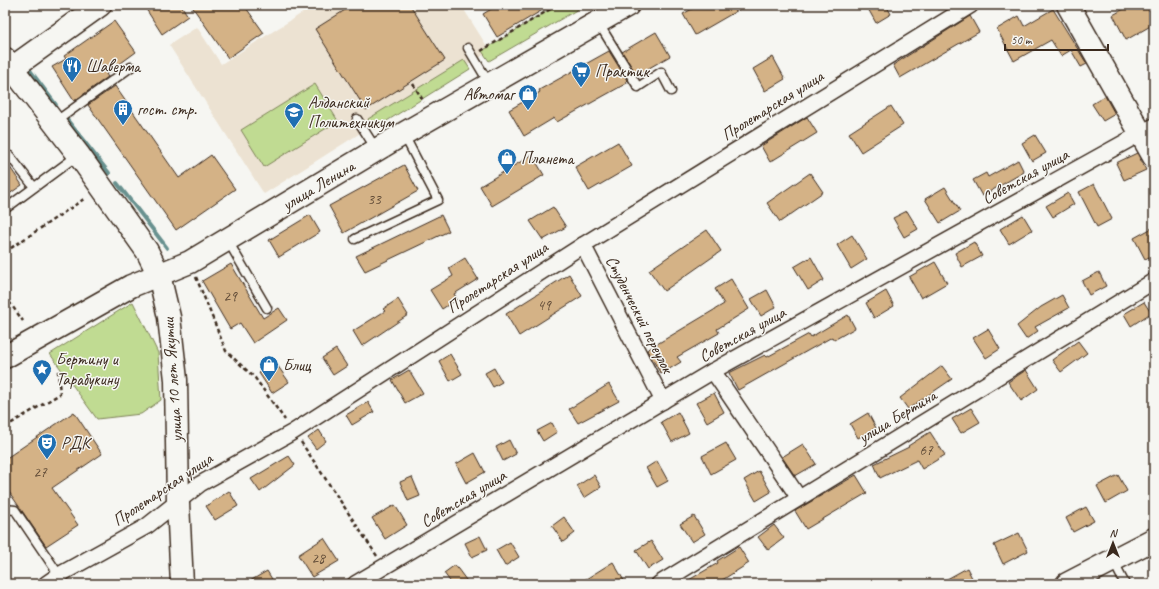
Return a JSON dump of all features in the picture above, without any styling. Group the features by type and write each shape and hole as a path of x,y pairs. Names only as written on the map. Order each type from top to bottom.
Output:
{"street":[{"path":"8,67 100,5"},
{"name":"улица Ленина","path":"5,357 131,286 190,262 403,134 628,5"},
{"name":"Пролетарская улица","path":"46,584 59,575 147,526 178,503 200,484 293,432 583,245 971,5"},
{"path":"1068,5 1147,129 1154,157"},
{"name":"улица 10 лет Якутии","path":"8,67 55,122 147,251 159,274 169,317 176,380 178,503 182,584"},
{"name":"Советская улица","path":"355,584 713,372 1147,129"},
{"name":"Студенческий переулок","path":"583,245 663,401"},
{"name":"улица Бертина","path":"659,584 1154,281"},
{"path":"713,372 799,498"},
{"path":"1067,584 1154,539"}],"lane":[{"path":"598,22 638,87 661,72 671,91"},
{"path":"468,48 490,83"},
{"path":"55,122 131,66"},
{"path":"358,119 376,150"},
{"path":"356,239 438,200 403,134"},
{"path":"5,209 78,154"},
{"path":"10,156 34,187"},
{"path":"228,240 267,308"},
{"path":"5,508 14,510 59,575"},
{"path":"1113,560 1125,584"}],"path":[{"path":"473,56 558,5"},
{"path":"413,84 433,117"},
{"path":"5,252 84,199"},
{"path":"5,296 23,321"},
{"path":"5,427 60,394 58,372"}],"shaded area":[{"name":"Алданский Политехникум","path":"315,5 461,5 490,51 264,194 169,45 197,27 221,64"}],"green space":[{"path":"557,5 578,5 580,8 489,61 482,51"},
{"path":"464,60 470,69 374,129 368,119"},
{"path":"315,84 338,121 264,167 241,130"},
{"path":"133,302 158,353 161,400 141,414 97,419 50,354"}],"building":[{"path":"152,5 181,5 188,16 162,34 146,9"},
{"path":"191,5 244,5 264,33 228,58"},
{"path":"353,5 410,5 445,60 366,110 315,29"},
{"path":"498,5 551,5 497,37 483,14"},
{"path":"699,5 747,5 695,35 683,14"},
{"path":"866,5 886,5 891,14 876,23"},
{"path":"1131,5 1146,5 1154,19 1154,24 1126,40 1113,15"},
{"path":"1053,9 1087,64 1081,67 1071,50 1061,56 1051,40 1014,61 997,29 1019,16 1024,26"},
{"path":"970,16 979,32 900,78 893,65"},
{"path":"114,21 136,52 106,74 108,77 74,101 52,67 66,59 64,56"},
{"path":"656,32 670,56 637,75 622,52"},
{"name":"Практик","path":"609,51 627,80 627,83 557,122 554,118 524,136 509,110 540,92 539,90"},
{"path":"773,57 785,79 765,91 753,69"},
{"name":"гост. стр.","path":"115,86 179,178 211,155 235,189 176,230 88,105"},
{"path":"1105,96 1115,114 1103,121 1092,104"},
{"path":"891,106 903,125 861,152 849,133"},
{"path":"807,117 817,133 770,162 761,146"},
{"path":"1035,135 1046,153 1032,161 1022,143"},
{"path":"618,142 632,166 589,191 575,167"},
{"path":"1137,153 1146,170 1124,180 1116,163"},
{"path":"532,155 544,175 492,206 480,186"},
{"path":"5,160 22,185 5,197"},
{"path":"1018,160 1024,172 982,196 973,180 986,173 988,177"},
{"path":"404,165 418,191 344,233 329,206"},
{"path":"810,173 823,192 780,222 767,203"},
{"path":"1094,184 1112,219 1097,227 1079,192"},
{"path":"945,187 960,211 940,223 925,199"},
{"path":"1068,193 1074,204 1053,217 1046,206"},
{"path":"553,207 566,227 543,240 530,221"},
{"path":"907,211 918,229 904,237 893,218"},
{"path":"310,215 320,232 279,257 269,240"},
{"path":"441,215 449,231 365,271 356,256"},
{"path":"1023,215 1032,230 1009,244 1000,229"},
{"path":"1154,227 1154,255 1145,259 1134,238"},
{"path":"707,230 721,251 664,291 649,270"},
{"path":"852,235 867,259 851,269 837,245"},
{"path":"974,242 982,256 962,267 955,253"},
{"path":"811,257 824,280 808,290 794,267"},
{"path":"465,258 478,279 454,294 457,299 442,309 430,290 453,276 449,268"},
{"path":"935,262 947,283 921,298 909,277"},
{"path":"231,264 263,318 279,308 287,320 253,343 240,323 230,329 202,281"},
{"path":"1099,272 1106,286 1089,295 1082,281"},
{"path":"569,274 582,296 519,336 506,314"},
{"path":"731,279 749,309 717,329 719,333 677,357 681,362 661,374 647,350 724,304 715,289"},
{"path":"767,290 776,307 761,316 751,299"},
{"path":"886,291 894,306 874,318 866,303"},
{"path":"1062,295 1069,308 1035,327 1038,331 1026,339 1017,326 1041,307"},
{"path":"398,299 408,315 362,346 353,331 385,311 383,309"},
{"path":"1144,302 1151,313 1131,326 1124,314"},
{"path":"848,315 855,328 834,340 832,337 738,390 729,373 765,355 767,357 809,334 811,337"},
{"path":"988,329 1000,349 986,358 973,338"},
{"path":"1078,341 1087,353 1061,372 1052,360"},
{"path":"336,349 347,366 333,375 322,358"},
{"path":"450,354 462,374 450,381 439,361"},
{"path":"275,362 289,382 272,393 259,373"},
{"path":"942,366 952,379 908,409 900,398"},
{"path":"494,368 502,382 493,387 485,373"},
{"path":"409,370 423,393 405,403 392,380"},
{"path":"1026,370 1038,389 1021,401 1008,382"},
{"path":"609,384 619,401 578,423 569,409"},
{"path":"714,393 724,412 707,422 696,403"},
{"path":"368,402 374,412 352,425 346,415"},
{"path":"971,408 980,422 961,433 952,419"},
{"path":"74,412 102,454 52,488 78,525 46,546 5,486 5,459"},
{"path":"678,412 689,433 672,442 661,422"},
{"path":"868,413 876,428 858,438 850,424"},
{"path":"552,423 557,432 543,441 537,431"},
{"path":"319,430 326,441 316,449 308,438"},
{"path":"930,432 945,455 922,469 917,460 880,478 874,464 909,447 908,446"},
{"path":"509,440 516,454 503,461 496,447"},
{"path":"726,443 736,460 711,474 702,456"},
{"path":"803,444 816,464 795,476 782,457"},
{"path":"475,453 485,472 466,483 456,464"},
{"path":"289,456 295,465 260,492 251,479"},
{"path":"657,461 668,481 657,487 646,468"},
{"path":"759,471 771,492 756,501 744,480"},
{"path":"594,475 601,487 584,498 577,486"},
{"path":"856,475 867,493 806,529 795,511"},
{"path":"1118,475 1127,491 1106,503 1097,486"},
{"path":"412,477 420,496 408,501 400,482"},
{"path":"229,491 238,506 215,520 206,506"},
{"path":"395,505 407,525 385,539 372,518"},
{"path":"1086,507 1094,521 1073,532 1066,518"},
{"path":"694,516 705,534 692,542 680,524"},
{"path":"564,517 575,533 563,542 552,526"},
{"path":"774,525 784,538 768,550 758,537"},
{"path":"1019,533 1028,551 1003,564 994,545"},
{"path":"480,536 487,550 472,557 465,543"},
{"path":"324,538 339,561 312,577 298,555"},
{"path":"651,541 663,560 648,569 636,550"},
{"path":"510,542 519,557 505,566 496,550"},
{"path":"739,547 749,563 716,584 682,584 718,563 717,561"},
{"path":"613,562 626,584 578,584"},
{"path":"455,565 469,584 452,584 444,573"},
{"path":"967,568 973,580 967,584 938,584"},
{"path":"267,571 275,584 245,584"}],"waterway":[{"path":"26,65 56,105"},
{"path":"64,116 109,173"},
{"path":"117,183 167,248"}],"place":[{"name":"Шаверма","path":"72,83"},
{"name":"Практик","path":"581,88"},
{"name":"Автомаг","path":"528,111"},
{"name":"гост. стр.","path":"123,126"},
{"name":"Алданский Политехникум","path":"294,129"},
{"name":"Планета","path":"507,175"},
{"name":"Блиц","path":"269,382"},
{"name":"Бертину и Тарабукину","path":"42,386"},
{"name":"РДК","path":"47,460"}]}
